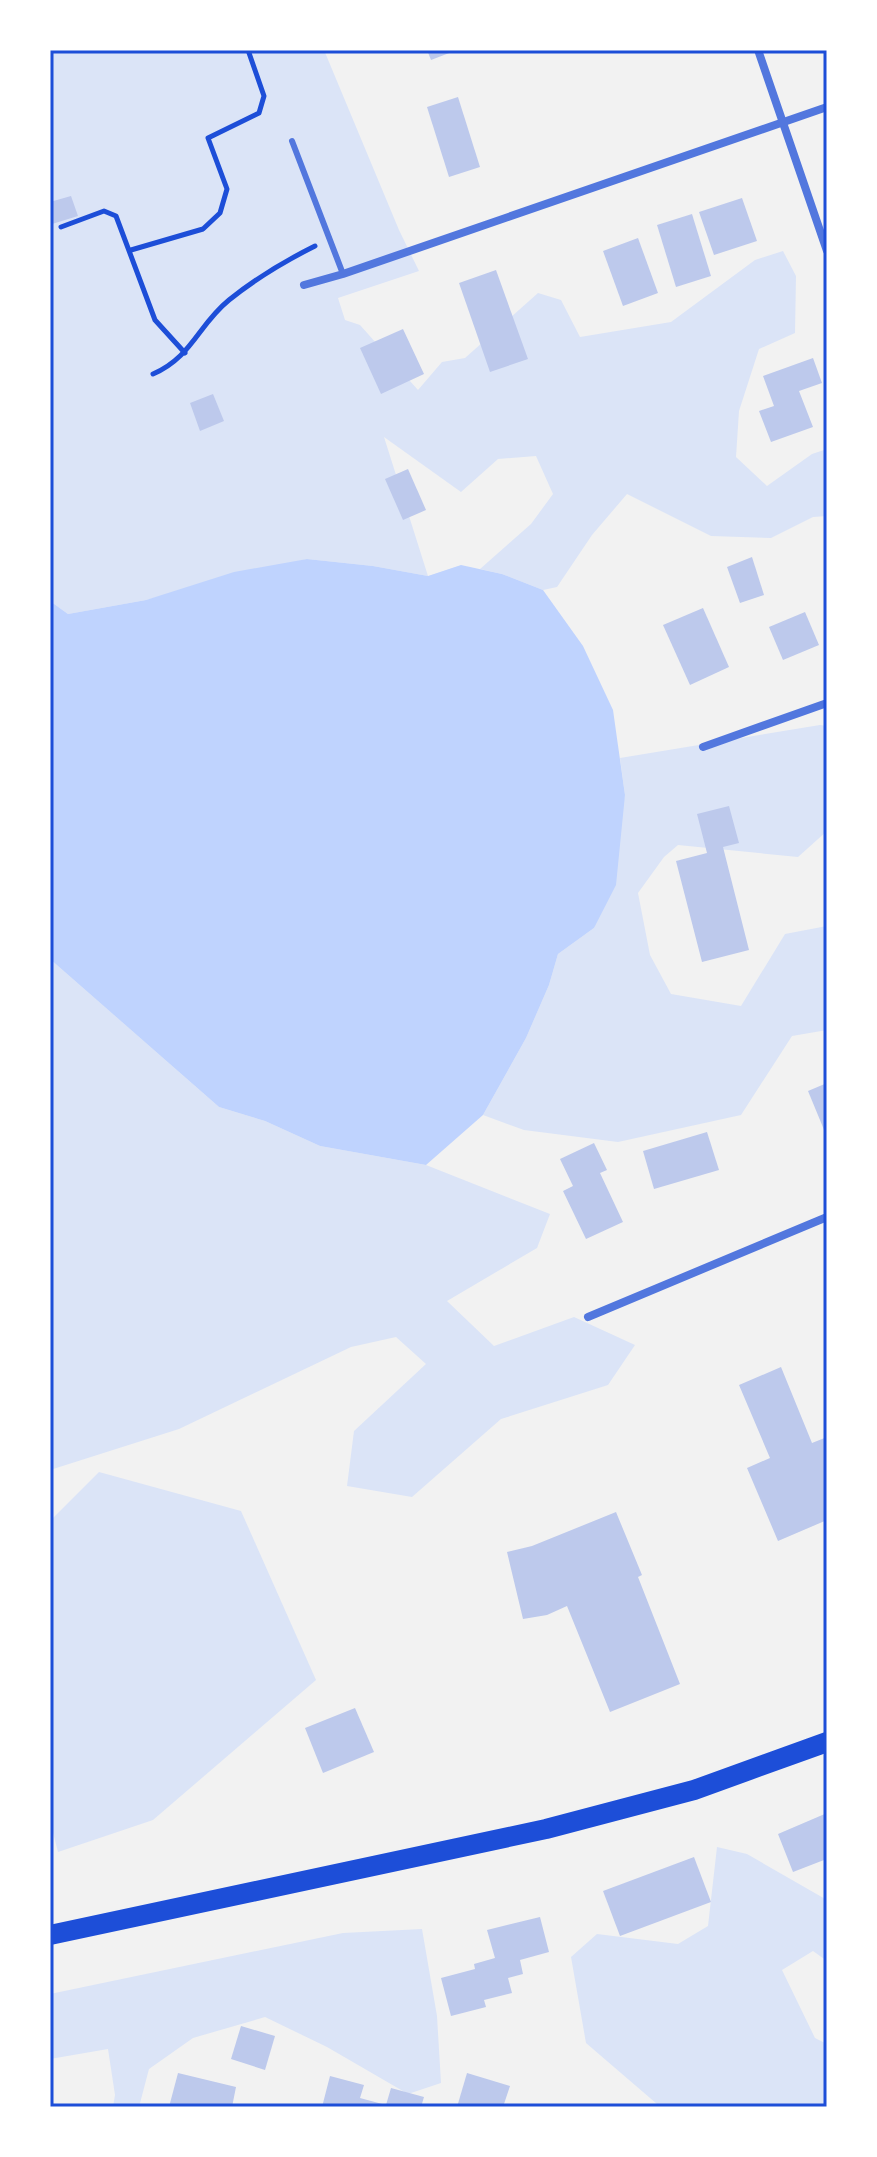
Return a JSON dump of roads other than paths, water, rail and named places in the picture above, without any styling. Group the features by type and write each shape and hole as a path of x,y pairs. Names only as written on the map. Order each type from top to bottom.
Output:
{"main road":[{"path":"50,1935 546,1829 694,1790 827,1742"}],"street":[{"path":"758,50 827,251"},
{"path":"304,285 827,107"},
{"path":"703,747 827,703"},
{"path":"588,1317 827,1217"}],"lane":[{"path":"292,141 343,274"}],"water":[{"path":"307,559 428,576 461,565 502,574 543,590 583,646 613,710 625,795 616,885 594,928 558,954 549,985 526,1038 483,1115 426,1165 320,1146 265,1121 219,1107 50,959 50,601 68,614 146,600 234,572"}]}
